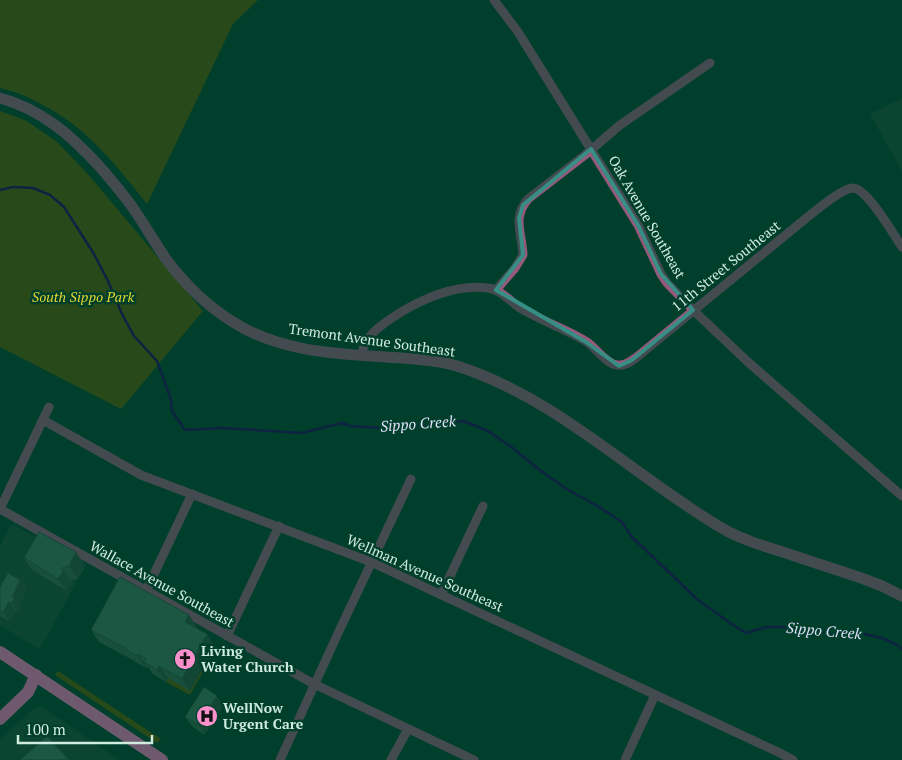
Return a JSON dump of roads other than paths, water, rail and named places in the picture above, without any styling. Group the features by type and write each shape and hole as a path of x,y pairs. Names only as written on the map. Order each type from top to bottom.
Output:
{"main road":[{"path":"0,652 162,760"},
{"path":"0,719 28,692 36,675"}],"street":[{"name":"Oak Avenue Southeast","path":"494,0 518,32 638,225 667,283 748,362 902,496"},
{"path":"362,355 363,347 375,331 387,321 422,301 458,289 488,288 496,290 515,268 523,255 518,218 523,205 533,194 640,111 710,63"},
{"name":"Tremont Avenue Southeast","path":"0,98 39,114 53,123 85,151 112,180 134,209 174,270 205,301 247,331 278,342 321,352 438,361 458,366 492,379 517,391 587,434 655,484 708,520 738,537 864,579 902,596"},
{"name":"11th Street Southeast","path":"496,290 528,313 586,342 608,361 619,366 632,360 832,198 847,189 859,190 867,196 902,247"},
{"path":"0,509 49,407"},
{"name":"Wellman Avenue Southeast","path":"43,420 141,475 371,562 656,695 778,756 792,760"},
{"path":"280,760 411,479"},
{"path":"146,591 192,494"},
{"path":"441,595 483,506"},
{"name":"Wallace Avenue Southeast","path":"0,509 314,684 474,760"},
{"path":"227,636 280,526"},
{"path":"625,760 656,695"},
{"path":"391,760 408,729"}],"waterway":[{"name":"Sippo Creek","path":"0,190 13,187 33,188 50,195 64,207 94,254 134,336 157,361 171,400 172,411 185,430 223,428 302,433 342,423 350,426 382,428 415,427 464,421 488,431 568,490 622,522 631,536 698,600 746,633 766,627 783,627 834,634 860,633 882,638 902,649"}],"place":[{"name":"Living Water Church","path":"185,659"},
{"name":"WellNow Urgent Care","path":"207,716"}],"park label":[{"name":"South Sippo Park","path":"83,297"}]}
